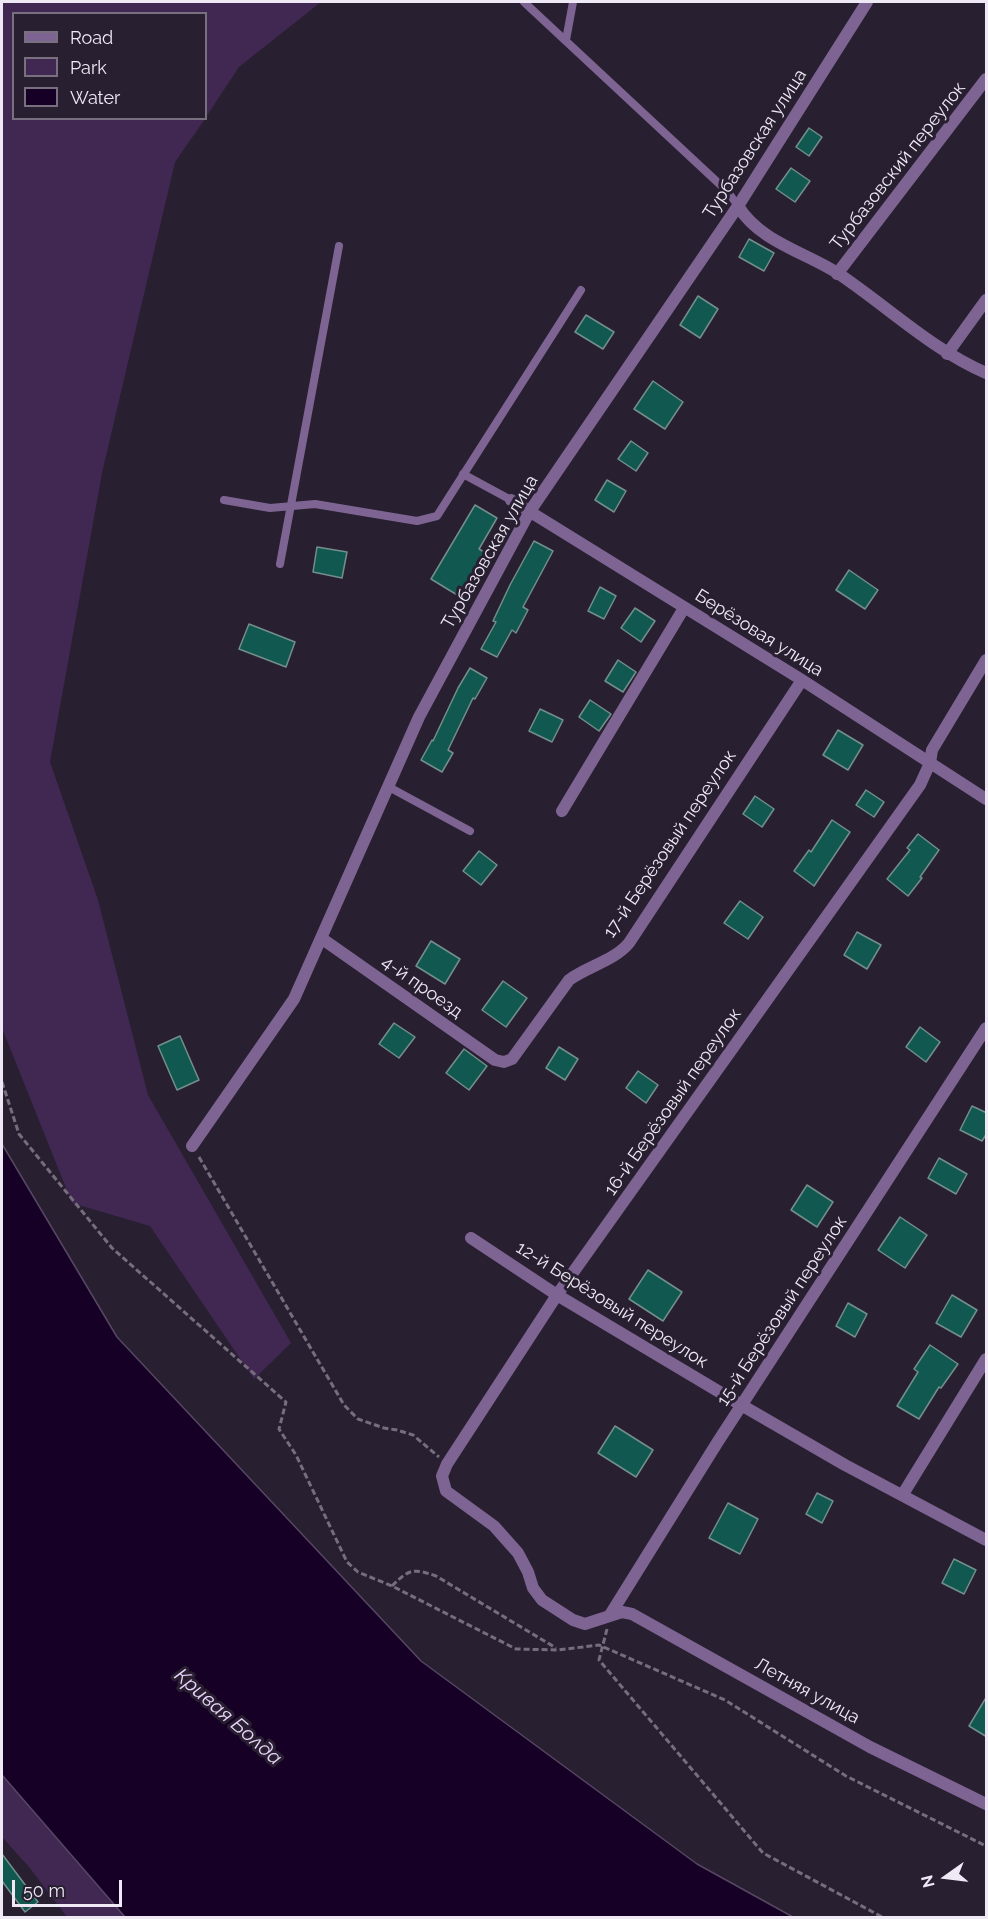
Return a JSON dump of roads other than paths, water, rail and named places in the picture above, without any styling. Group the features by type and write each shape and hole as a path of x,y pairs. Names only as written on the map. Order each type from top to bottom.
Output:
{"street":[{"name":"Турбазовская улица","path":"192,1146 294,999 419,717 530,511 738,206 867,2"},
{"name":"Турбазовский переулок","path":"837,273 987,80"},
{"path":"738,206 751,223 775,240 837,273 947,354 987,373"},
{"path":"947,354 987,300"},
{"name":"Берёзовая улица","path":"511,500 802,680 987,799"},
{"path":"562,811 684,608"},
{"name":"16-й Берёзовый переулок","path":"610,1615 585,1624 573,1620 542,1600 533,1588 518,1553 507,1539 494,1526 446,1491 442,1476 447,1464 557,1295 920,785 930,763 932,750 987,660"},
{"name":"17-й Берёзовый переулок","path":"504,1062 512,1059 569,980 582,970 616,955 629,943 802,680"},
{"name":"4-й проезд","path":"321,938 495,1060 504,1062"},
{"name":"15-й Берёзовый переулок","path":"610,1615 987,1028"},
{"name":"12-й Берёзовый переулок","path":"471,1238 557,1295 743,1406 845,1465 987,1540"},
{"path":"903,1494 987,1359"},
{"name":"Летняя улица","path":"610,1615 622,1612 632,1614 870,1747 987,1804"}],"lane":[{"path":"524,2 728,192 738,206"},
{"path":"566,40 573,2"},
{"path":"280,564 339,246"},
{"path":"224,500 270,508 315,504 417,521 437,516 581,290"},
{"path":"463,474 511,500"},
{"path":"387,786 470,831"}],"water":[{"name":"Кривая Болда","path":"2,1144 117,1337 421,1661 697,1864 793,1917 125,1917 2,1775"}]}
